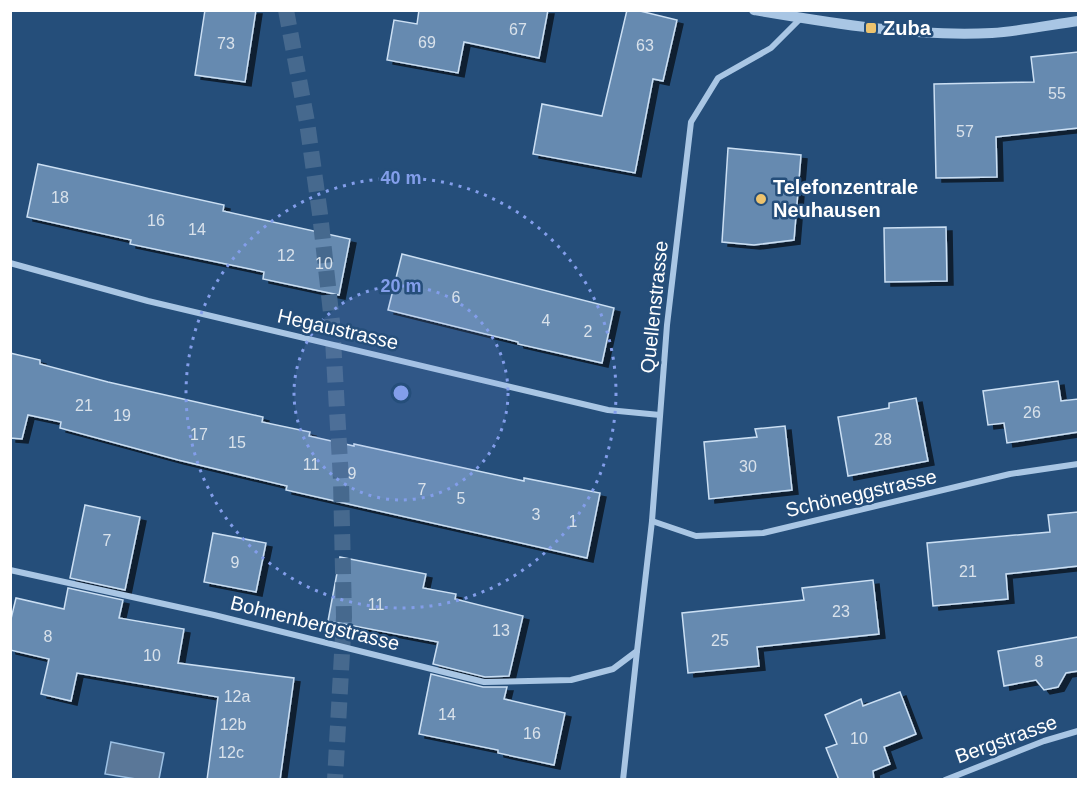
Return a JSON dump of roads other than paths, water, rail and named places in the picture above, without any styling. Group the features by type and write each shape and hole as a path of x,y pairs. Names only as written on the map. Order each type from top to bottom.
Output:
{"street":[{"path":"754,10 871,28 921,32 992,33 1078,21"},
{"name":"Quellenstrasse","path":"622,780 652,520 667,325 691,122 718,78 771,48 802,17"},
{"name":"Hegaustrasse","path":"10,263 148,301 608,410 660,415"},
{"name":"Schöneggstrasse","path":"652,520 696,536 763,533 1010,474 1078,464"},
{"name":"Bohnenbergstrasse","path":"10,570 214,615 484,682 571,680 613,669 637,651"},
{"name":"Bergstrasse","path":"945,780 1044,741 1078,731"}],"water":[{"path":"111,742 164,753 159,779 136,779 105,774"}],"tunnel":[{"path":"286,10 307,122 332,322 341,480 344,617 335,780"}],"place":[{"name":"Zuba","path":"871,28"},
{"name":"Telefonzentrale Neuhausen","path":"761,199"}]}
